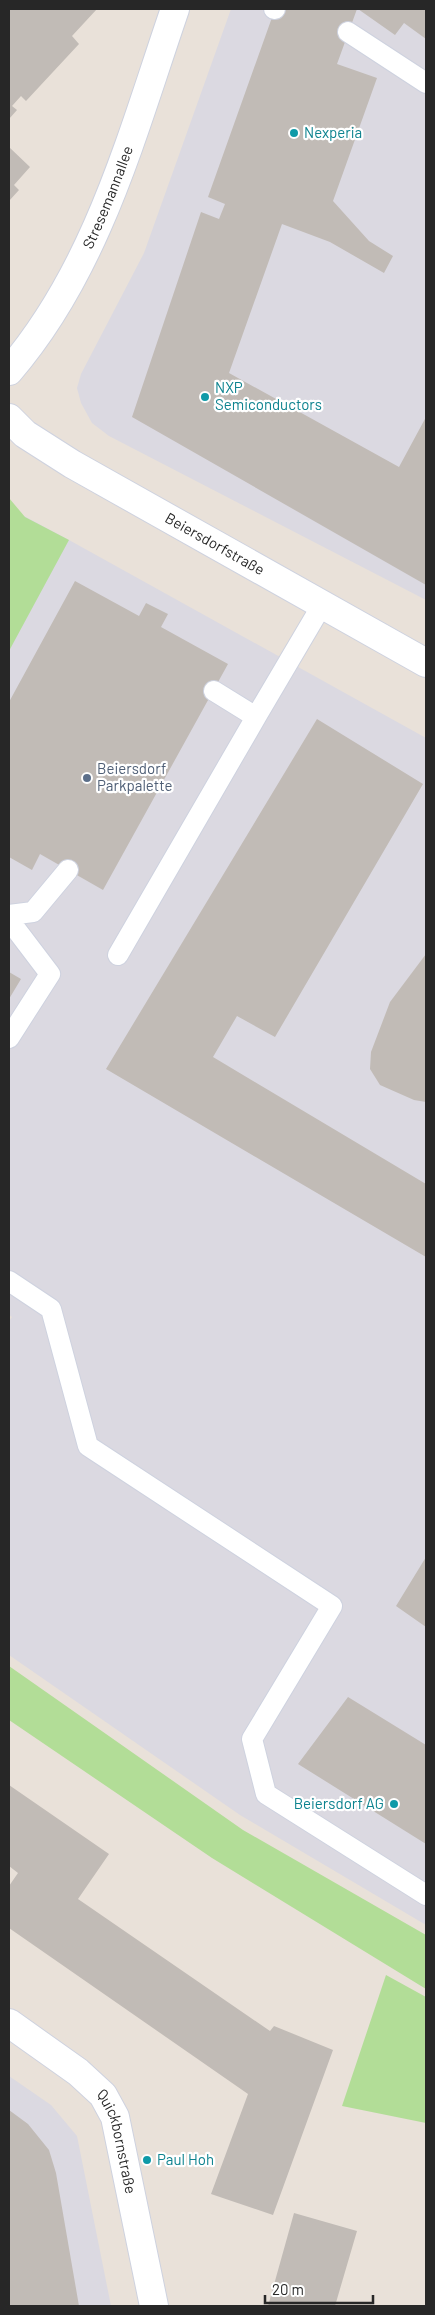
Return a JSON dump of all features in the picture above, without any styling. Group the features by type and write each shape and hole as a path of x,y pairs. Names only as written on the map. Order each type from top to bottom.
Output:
{"street":[{"name":"Stresemannallee","path":"9,370 28,348 59,300 98,227 175,9"},
{"name":"Beiersdorfstraße","path":"9,418 26,434 72,464 426,663"},
{"name":"Quickbornstraße","path":"9,2022 78,2072 103,2095 115,2116 154,2306"}],"lane":[{"path":"348,32 426,82"},
{"path":"118,954 322,605"},
{"path":"214,691 256,716"},
{"path":"9,915 33,912 68,870"},
{"path":"9,920 50,974 9,1038"},
{"path":"9,1281 51,1309 88,1446 332,1606 252,1739 266,1794 426,1895"}],"shaded area":[{"path":"231,9 426,9 426,600 109,436 92,423 81,403 77,388 81,374 144,253"},
{"path":"9,508 426,738 426,1925 240,1815 9,1655 9,1321 12,1317 9,1315"},
{"path":"9,2076 51,2105 77,2136 111,2306 9,2306"}],"green space":[{"path":"9,498 25,517 69,540 9,651"},
{"path":"9,1666 243,1830 426,1935 426,1989 212,1858 9,1720"},
{"path":"386,1975 426,1997 426,2123 342,2106"}],"building":[{"path":"9,9 97,9 72,36 79,44 26,101 21,96 12,106 17,110 9,119"},
{"name":"NXP Semiconductors","path":"275,9 357,9 337,64 377,78 333,201 369,241 393,256 384,273 330,242 282,224 229,373 399,467 426,417 426,585 132,417 201,212 219,219 225,204 208,197"},
{"path":"358,9 426,9 426,39 404,23 395,35"},
{"path":"9,147 30,167 14,185 19,190 9,201"},
{"name":"Beiersdorf Parkpalette","path":"75,581 139,616 146,603 168,614 161,627 228,664 103,890 40,854 32,870 9,857 9,702"},
{"path":"317,719 423,784 275,1037 237,1016 213,1057 426,1184 426,1257 106,1069"},
{"path":"426,954 426,1102 414,1100 380,1085 370,1069 371,1052 390,1002"},
{"path":"9,972 21,979 9,999"},
{"path":"426,1557 426,1627 396,1606"},
{"name":"Beiersdorf AG","path":"348,1697 426,1745 426,1844 298,1764"},
{"path":"9,1785 109,1854 78,1899 270,2031 274,2026 333,2050 273,2215 211,2194 248,2094 9,1928 9,1886 18,1873 9,1866"},
{"path":"9,2110 28,2124 49,2150 56,2173 79,2306 9,2306"},
{"path":"294,2213 357,2231 335,2306 268,2306"}],"place":[{"name":"Nexperia","path":"294,133"},
{"name":"NXP Semiconductors","path":"205,397"},
{"name":"Beiersdorf Parkpalette","path":"87,778"},
{"name":"Beiersdorf AG","path":"394,1804"},
{"name":"Paul Hoh","path":"147,2160"}]}
